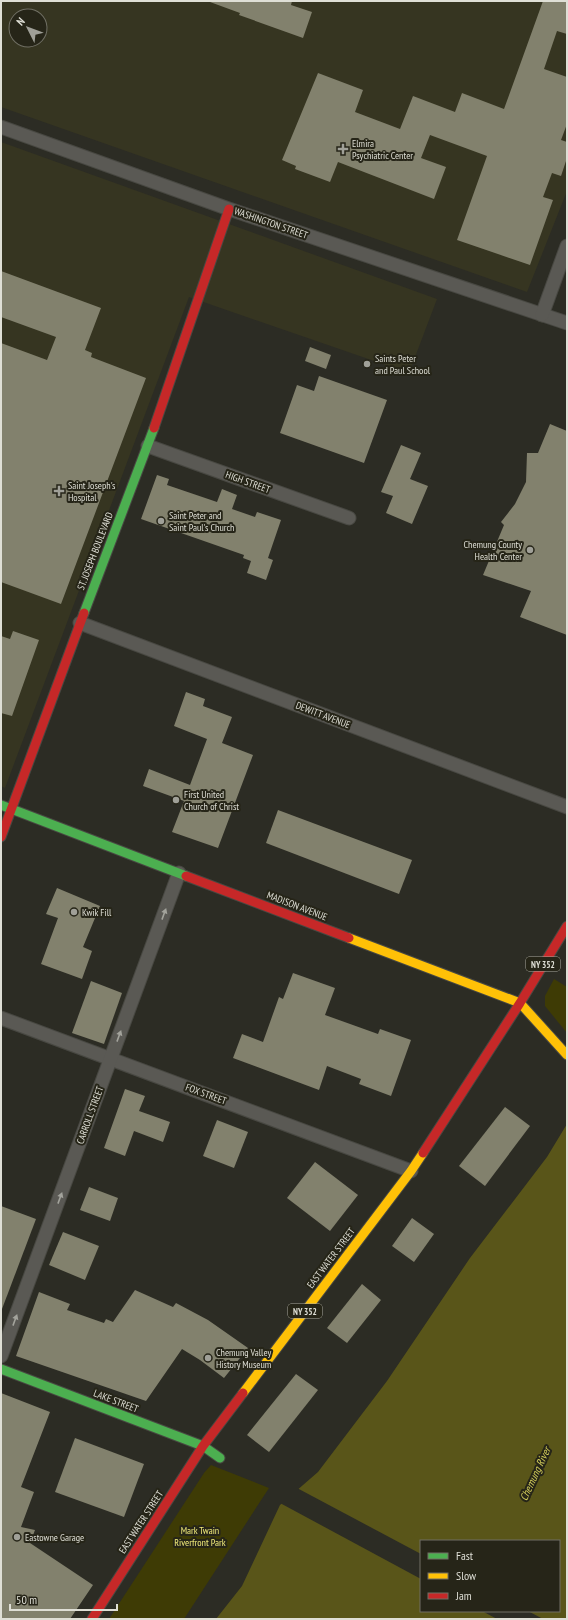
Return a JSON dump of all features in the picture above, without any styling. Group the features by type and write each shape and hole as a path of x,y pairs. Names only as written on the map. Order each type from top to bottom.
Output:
{"main road":[{"name":"ST. JOSEPH BOULEVARD","path":"1,836 80,623 148,446 228,209"},
{"name":"MADISON AVENUE","path":"1,805 520,1003 567,1054"},
{"name":"EAST WATER STREET","path":"92,1619 203,1446 411,1171 520,1003 567,926"},
{"name":"LAKE STREET","path":"1,1369 203,1446 220,1458"}],"street":[{"name":"WASHINGTON STREET","path":"1,127 228,209 542,316 567,323"},
{"path":"542,316 567,246"},
{"name":"HIGH STREET","path":"148,446 349,518"},
{"name":"DEWITT AVENUE","path":"80,623 567,807"},
{"name":"CARROLL STREET","path":"1,1356 179,873"},
{"name":"FOX STREET","path":"1,1018 411,1171"}],"shaded area":[{"name":"Elmira Psychiatric Center","path":"1,1 567,1 567,191 527,292 1,107"},
{"name":"Saint Joseph's Hospital","path":"1,142 437,299 409,373 189,297 5,788 1,786"}],"green space":[{"path":"554,979 567,987 567,1033 545,1006 545,996"},
{"name":"Mark Twain Riverfront Park","path":"211,1465 269,1488 184,1619 109,1619 204,1473"}],"water":[{"name":"Chemung River","path":"567,1124 567,1619 216,1619 242,1586 280,1505 318,1472 387,1381 470,1258 547,1157"}],"pier":[{"path":"297,1488 420,1553 420,1578 280,1503"},
{"path":"484,1612 530,1612 543,1619 497,1619"}],"building":[{"path":"210,1 292,1 291,5 312,12 303,38 239,15 240,13"},
{"path":"543,1 567,1 567,34 557,31 544,69 567,77 567,124 561,140 567,142 567,158 561,176 552,173 543,197 553,200 530,265 457,240 487,156 430,135 421,158 446,167 434,199 338,162 330,182 295,169 296,166 282,160 318,73 363,90 355,112 400,129 413,96 455,112 462,93 504,109"},
{"path":"1,271 101,308 85,350 92,353 91,357 146,378 61,604 1,582 1,343 47,360 56,337 1,317"},
{"path":"310,347 331,355 326,369 305,361"},
{"path":"319,376 387,400 364,463 280,433 297,385 314,391"},
{"name":"Chemung County Health Center","path":"550,424 567,431 567,635 520,617 531,591 483,575 504,525 501,522 515,504 526,482 527,453 538,453"},
{"path":"401,445 421,453 410,479 428,486 412,524 386,513 393,496 381,492"},
{"path":"157,475 169,479 167,485 217,502 222,489 237,495 232,509 255,517 257,512 281,520 268,558 273,560 266,580 247,573 251,561 243,558 244,555 141,519"},
{"path":"13,631 39,640 12,716 1,713 1,636 10,639"},
{"path":"186,692 205,699 203,706 232,717 222,743 253,755 218,848 172,832 184,801 143,786 149,769 190,785 207,739 174,726"},
{"path":"278,810 412,860 399,894 266,843"},
{"path":"57,888 100,906 83,947 92,951 82,979 41,964 58,918 46,914"},
{"path":"293,973 335,988 325,1015 378,1034 380,1029 411,1040 391,1096 359,1084 361,1079 327,1066 319,1090 233,1058 242,1034 263,1042 279,997 283,999"},
{"path":"91,981 122,993 104,1044 72,1033"},
{"path":"125,1089 145,1096 139,1111 170,1122 163,1142 134,1131 125,1156 104,1148"},
{"path":"505,1107 530,1126 485,1186 459,1166"},
{"path":"217,1120 248,1132 234,1168 203,1156"},
{"path":"315,1162 358,1195 330,1231 287,1198"},
{"path":"89,1187 118,1198 110,1221 80,1210"},
{"path":"1,1206 36,1219 2,1309 1,1309"},
{"path":"412,1218 434,1234 414,1262 392,1246"},
{"path":"63,1232 99,1246 85,1280 49,1265"},
{"path":"362,1284 381,1300 347,1343 327,1328"},
{"path":"135,1290 173,1307 176,1303 208,1320 248,1348 224,1378 182,1349 146,1401 16,1356 39,1292 70,1304 67,1310 104,1323 106,1319 113,1322"},
{"path":"296,1374 318,1390 269,1452 247,1435"},
{"path":"1,1393 50,1412 21,1487 34,1492 21,1527 35,1530 30,1543 93,1585 70,1619 1,1619"},
{"path":"75,1438 144,1464 124,1517 55,1492"}],"traffic: fast":[{"path":"84,613 154,428"},
{"path":"1,805 186,876"},
{"path":"1,1369 203,1446 220,1458"}],"traffic: slow":[{"path":"349,938 520,1003 567,1055"},
{"path":"243,1393 423,1153"}],"traffic: jam":[{"path":"154,428 229,209"},
{"path":"1,837 84,613"},
{"path":"186,876 349,938"},
{"path":"423,1153 520,1003 567,926"},
{"path":"92,1619 203,1446 243,1393"}],"place":[{"name":"Elmira Psychiatric Center","path":"343,149"},
{"name":"Saints Peter and Paul School","path":"367,364"},
{"name":"Saint Joseph's Hospital","path":"59,491"},
{"name":"Saint Peter and Saint Paul's Church","path":"161,521"},
{"name":"Chemung County Health Center","path":"530,550"},
{"name":"First United Church of Christ","path":"176,800"},
{"name":"Kwik Fill","path":"74,912"},
{"name":"Chemung Valley History Museum","path":"208,1358"},
{"name":"Eastowne Garage","path":"17,1537"}]}
